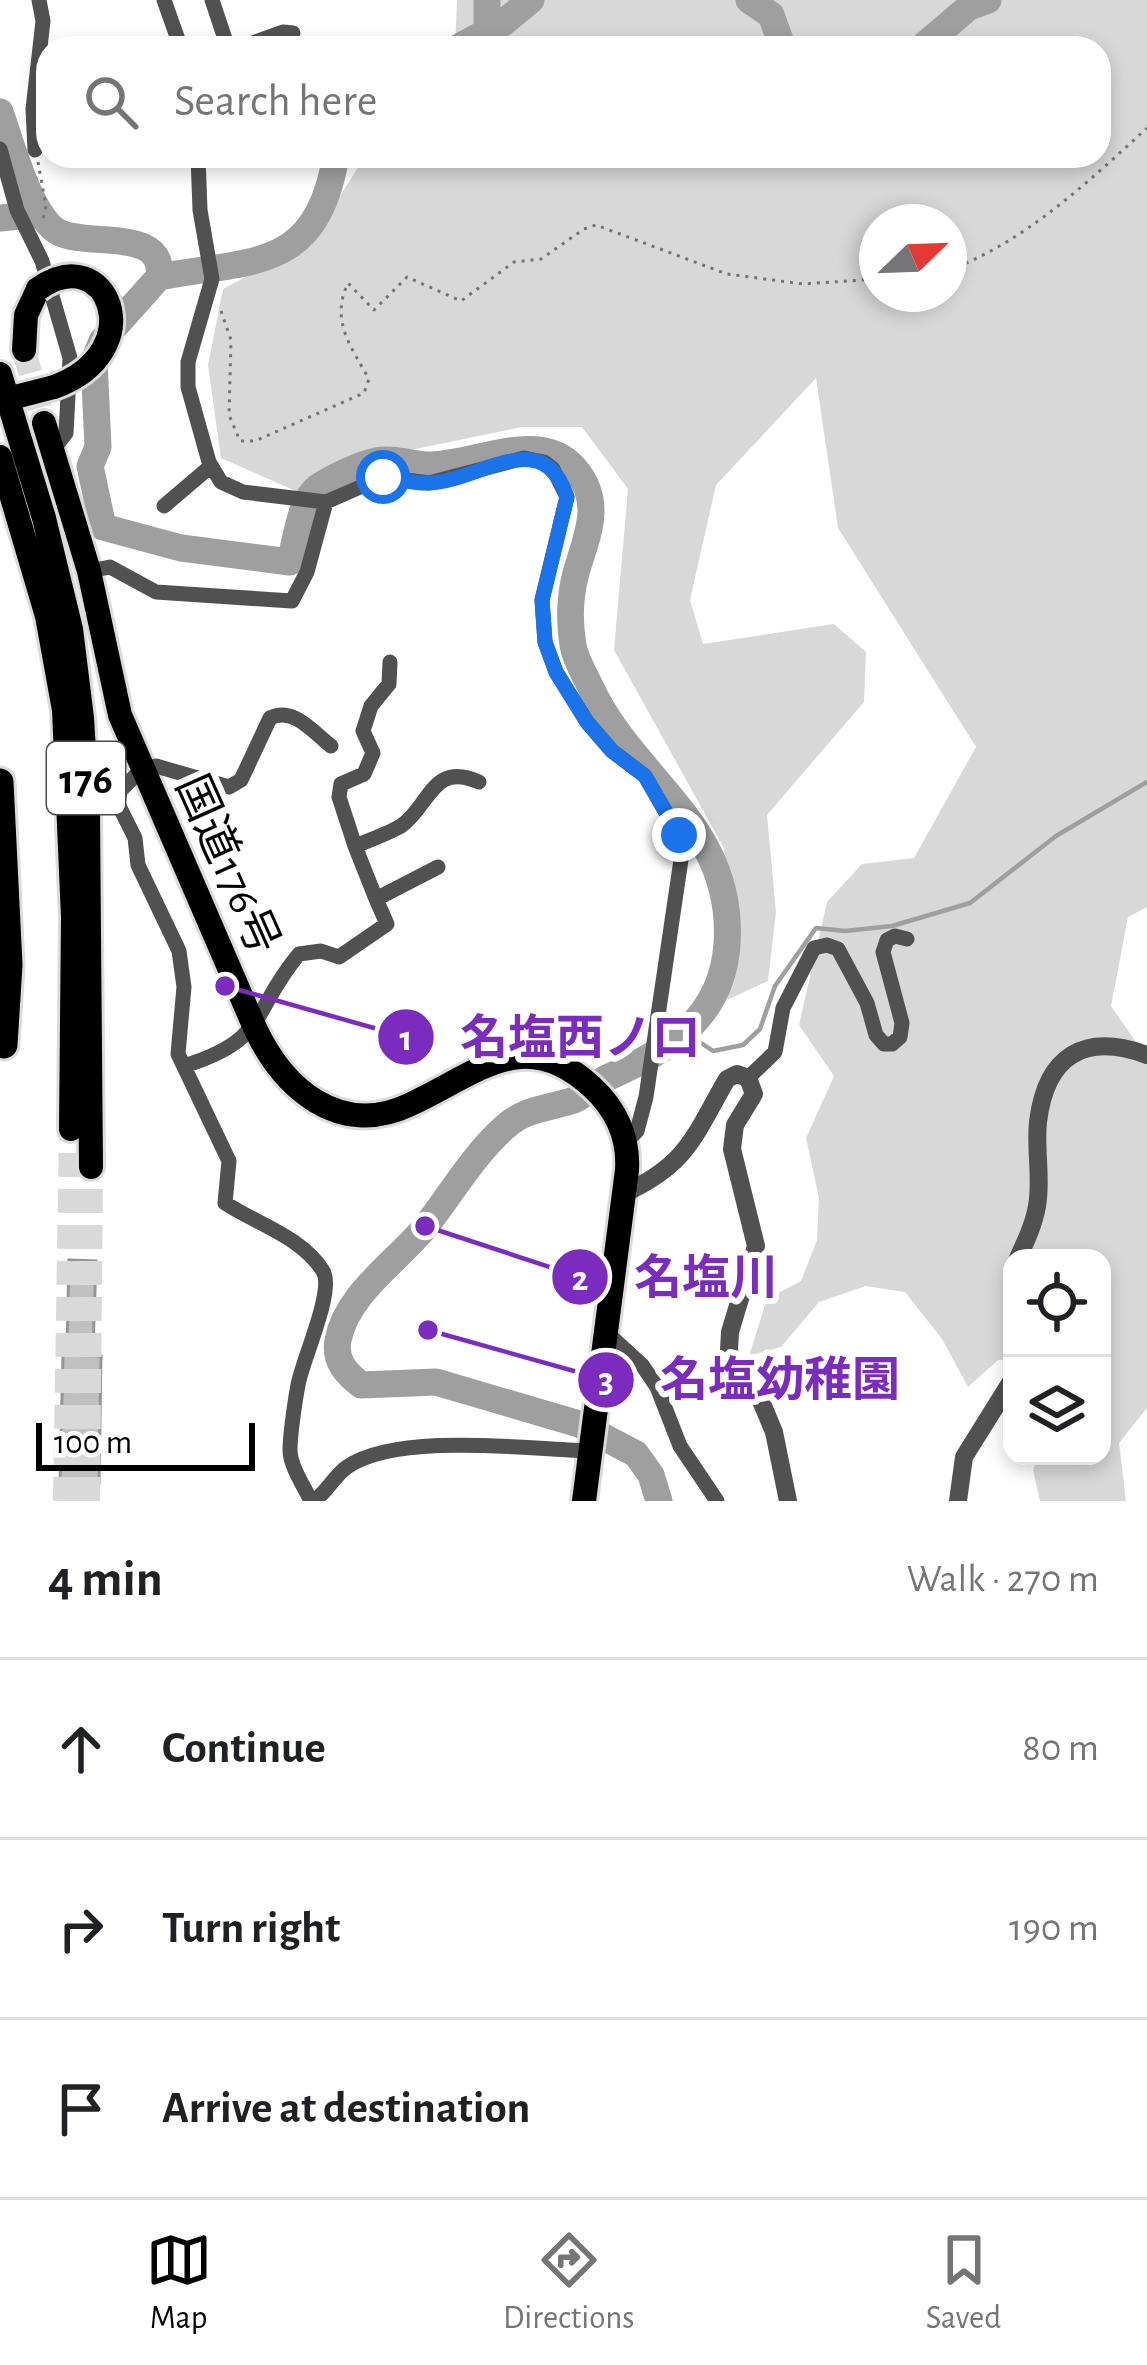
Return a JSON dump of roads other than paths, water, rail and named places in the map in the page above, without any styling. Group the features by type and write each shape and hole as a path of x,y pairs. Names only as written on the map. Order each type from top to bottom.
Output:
{"highway":[{"path":"4,400 78,376 100,355 111,335 111,308 94,285 60,277 38,289 26,315 25,350"},
{"name":"176","path":"0,374 71,629 82,718 88,837 91,1167"},
{"name":"国道176号","path":"44,423 89,571 112,686 142,769 272,1061 300,1093 349,1113 398,1109 484,1064 539,1056 566,1065 592,1087 615,1115 626,1142"},
{"name":"176","path":"0,457 47,616 64,710 73,917 71,1129"},
{"path":"0,782 9,964 4,1045"},
{"path":"584,1501 625,1193 626,1142"}],"street":[{"path":"39,0 43,20 39,36"},
{"path":"164,0 177,36"},
{"path":"212,0 224,36"},
{"path":"272,36 293,33"},
{"path":"35,150 36,61"},
{"path":"0,149 16,210 36,248 70,358 66,433 53,450"},
{"path":"198,168 212,279 188,362 196,426 221,482 243,492 326,502 383,477 429,483 524,458 544,462 562,481 567,497 542,600 545,642 556,672 587,722 612,751 645,776 679,835 682,853 646,1096 637,1131 626,1142"},
{"path":"164,506 212,466"},
{"path":"89,571 110,567 156,592 292,601 307,572 326,502"},
{"path":"184,1066 217,1056 255,1028 298,954 321,951 339,957 387,924 339,797 341,784 364,774 373,753 363,730 371,706 389,684 390,662"},
{"path":"331,746 289,713 278,714 270,718 242,780 229,787 171,768 142,769 120,791 118,804 135,838 138,865 178,951 184,986 178,1054 229,1161 225,1203 292,1240 326,1274 327,1295 312,1330 314,1346 298,1382 290,1451 312,1501 343,1469 400,1446 592,1442"},
{"path":"355,846 402,825 438,782 456,776 479,782"},
{"path":"376,899 438,867"},
{"path":"748,1078 775,1052 784,1008 814,948 820,946 838,950 884,1044 901,1037 902,1023 883,952 887,940 907,938"},
{"path":"1021,1249 1038,1201 1042,1101 1060,1063 1091,1045 1121,1046 1147,1055"},
{"path":"625,1193 662,1176 680,1158 727,1079 736,1074 748,1078"},
{"path":"748,1078 754,1094 735,1125 733,1149 756,1246 729,1350 734,1367 761,1401 774,1432 788,1501"},
{"path":"606,1332 642,1365 657,1387 680,1446 718,1501"},
{"path":"958,1501 964,1457 1003,1394"}],"waterway":[{"path":"487,0 487,31"},
{"path":"479,36 531,0"},
{"path":"749,0 771,15 779,36"},
{"path":"935,36 969,7 988,0"},
{"path":"0,112 23,177 48,223 71,236 138,245 158,261 159,277"},
{"path":"159,277 251,261 296,241 327,194 333,168"},
{"path":"0,218 41,214"},
{"path":"159,277 102,341 94,361 98,447 90,466 103,527 181,548 290,562 312,493 354,468 389,460 430,465 507,451 545,451 562,457 576,470 589,495 590,521 572,590 574,650 608,719 677,805 715,867 725,903 723,970 704,1011 672,1042 576,1099 536,1110 505,1127 426,1226 362,1293 343,1323 337,1347 342,1366 361,1385 436,1382 579,1424 636,1454 651,1475 659,1501"},
{"path":"686,1033 713,1051 743,1045 760,1029 775,986 816,928 845,931 892,926 970,903 1056,836 1147,782"}],"tunnel":[{"path":"24,350 44,423"},
{"path":"65,1501 71,1129"},
{"path":"88,1501 91,1167"}],"place":[{"name":"名塩西ノ口","path":"225,986"},
{"name":"名塩川","path":"425,1226"},
{"name":"名塩幼稚園","path":"428,1330"}]}
